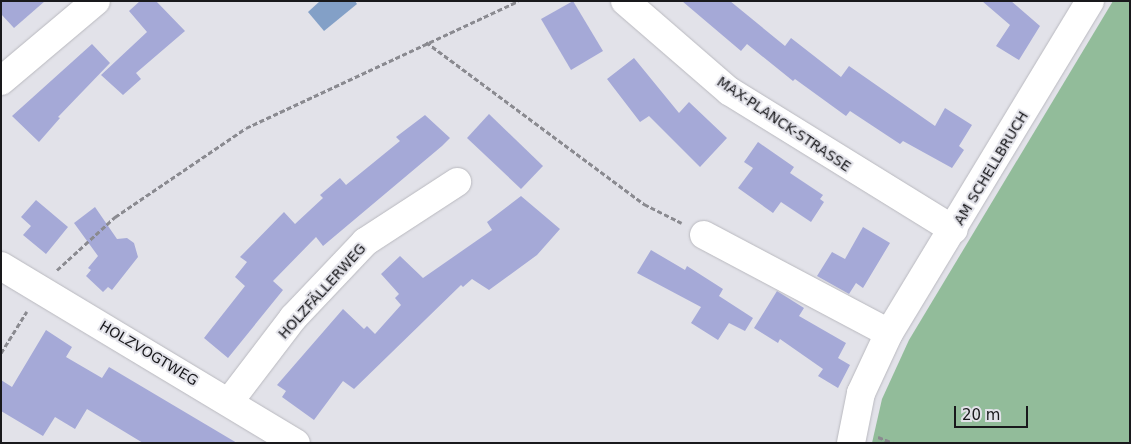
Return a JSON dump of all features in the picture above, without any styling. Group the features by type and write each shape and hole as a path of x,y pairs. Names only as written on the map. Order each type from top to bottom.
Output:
{"street":[{"path":"1,81 96,1"},
{"name":"MAX-PLANCK-STRASSE","path":"625,1 729,91 954,230"},
{"name":"AM SCHELLBRUCH","path":"851,443 861,393 889,333 954,230 1090,1"},
{"name":"HOLZFÄLLERWEG","path":"229,402 293,318 365,242 457,182"},
{"path":"704,235 889,333"},
{"name":"HOLZVOGTWEG","path":"1,266 39,290 84,313 296,443"}],"path":[{"path":"1,354 39,290 115,217 246,128 426,42 518,1"},
{"path":"426,42 644,204 704,235"}],"green space":[{"path":"1113,1 1130,1 1130,443 872,443 882,399 909,340"}],"water":[{"path":"320,1 355,1 357,4 324,31 308,12"}],"building":[{"path":"1,1 45,1 14,28 1,14"},
{"path":"140,1 156,1 185,31 136,73 141,79 123,95 101,75 147,32 129,11"},
{"path":"573,1 603,51 571,70 541,19"},
{"path":"682,1 730,1 785,46 791,38 841,77 849,66 935,126 945,108 972,125 959,146 964,150 952,168 903,141 900,144 850,111 846,116 795,79 793,81 747,44 741,51"},
{"path":"982,1 1011,1 1040,26 1019,60 996,46 1010,25"},
{"path":"92,44 110,63 58,117 60,118 39,142 12,116"},
{"path":"634,58 679,113 689,102 727,138 700,167 649,116 640,122 607,79"},
{"path":"489,114 543,166 521,189 467,138"},
{"path":"425,115 450,138 323,246 316,237 273,281 283,290 228,358 204,338 245,286 235,277 247,262 240,257 284,212 295,224 323,198 320,195 340,178 346,185 400,141 396,137"},
{"path":"758,142 794,167 790,173 823,195 820,199 824,202 811,222 781,202 773,213 738,188 753,168 744,162"},
{"path":"521,196 560,229 537,255 489,290 472,279 463,287 461,285 354,389 343,381 314,420 282,397 286,391 277,385 343,309 364,329 367,326 375,334 401,305 395,298 399,294 381,274 400,256 423,278 492,230 487,222"},
{"path":"36,200 68,227 46,254 23,235 31,226 21,217"},
{"path":"95,207 117,239 127,238 134,243 138,257 112,290 108,287 103,292 86,276 91,270 88,268 98,256 74,223"},
{"path":"863,227 890,243 863,288 856,283 849,294 817,276 832,252 845,259"},
{"path":"651,250 685,270 687,266 723,289 719,296 753,318 745,331 729,323 718,340 691,323 701,307 637,273"},
{"path":"777,291 804,308 799,316 846,343 838,358 850,365 838,388 818,376 823,369 780,339 778,343 754,328"},
{"path":"46,330 72,347 66,357 102,378 109,367 237,443 143,443 87,409 75,429 55,417 43,436 1,411 1,380 12,387"}]}
